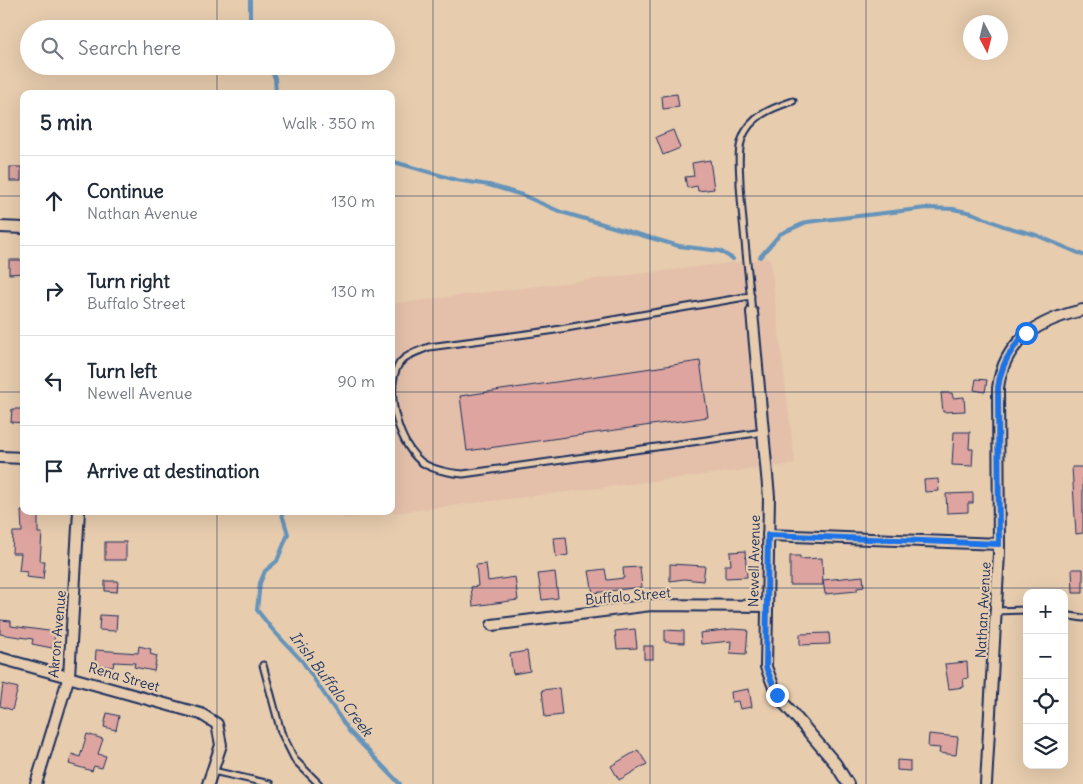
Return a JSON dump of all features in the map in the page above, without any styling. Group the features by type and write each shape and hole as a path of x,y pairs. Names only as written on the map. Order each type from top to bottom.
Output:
{"street":[{"path":"0,227 20,228"},
{"name":"Nathan Avenue","path":"986,784 997,611 999,544 998,388 1000,370 1011,350 1026,333 1041,325 1083,310"},
{"name":"Newell Avenue","path":"752,312 769,497 766,667 777,695 835,764 848,784"},
{"path":"0,457 20,458"},
{"name":"Akron Avenue","path":"36,784 69,676 79,515"},
{"path":"768,535 999,544"},
{"name":"Buffalo Street","path":"492,625 651,605 767,606"},
{"name":"Rena Street","path":"0,658 201,714 216,724 221,744 212,770"},
{"path":"208,784 212,770"}],"lane":[{"path":"752,312 742,202 740,148 746,130 760,115 772,108 793,101"},
{"path":"395,373 400,362 415,352 429,348 549,331 751,296"},
{"path":"395,409 403,438 411,451 424,464 444,472 457,473 521,468 764,432"},
{"path":"997,611 1023,610"},
{"path":"1068,616 1083,618"},
{"path":"263,665 281,732 295,760 319,784"},
{"path":"212,770 270,784"}],"shaded area":[{"path":"770,258 795,464 395,513 395,304"},
{"path":"344,515 377,515 344,519"}],"building":[{"path":"677,94 679,107 663,109 662,96"},
{"path":"673,130 680,148 663,155 656,137"},
{"path":"710,160 714,189 698,191 697,186 687,188 685,177 694,176 692,163"},
{"path":"10,167 20,167 20,181 10,181"},
{"path":"9,260 20,260 20,273 9,274"},
{"path":"700,361 708,417 467,451 460,396"},
{"path":"976,379 987,380 985,392 974,390"},
{"path":"941,393 952,393 953,398 964,397 965,411 943,412"},
{"path":"12,409 20,409 20,423 11,422"},
{"path":"954,432 970,432 969,449 973,449 972,466 952,465"},
{"path":"1072,467 1083,467 1083,533 1076,534"},
{"path":"938,479 939,491 925,492 924,480"},
{"path":"973,493 973,503 968,503 968,512 947,513 946,494"},
{"path":"21,515 38,515 38,533 42,533 40,561 45,561 43,579 26,577 27,572 19,571 21,553 12,553 13,532 22,532"},
{"path":"566,537 568,555 556,557 554,538"},
{"path":"105,542 126,542 126,560 105,560"},
{"path":"745,551 747,577 725,578 725,565 731,565 730,552"},
{"path":"790,556 800,556 800,559 822,558 823,585 790,585"},
{"path":"486,564 488,581 515,577 518,600 473,606 471,587 478,586 476,565"},
{"path":"670,564 705,566 703,581 684,579 670,581"},
{"path":"640,567 642,587 593,593 589,571 605,569 607,580 624,578 623,568"},
{"path":"1072,569 1083,569 1083,593 1073,593"},
{"path":"555,572 558,598 542,600 538,574"},
{"path":"863,576 864,587 857,588 857,591 825,594 823,580"},
{"path":"105,581 118,581 117,592 105,591"},
{"path":"100,615 117,616 116,631 99,630"},
{"path":"0,620 11,621 11,626 56,632 52,648 32,644 33,639 0,634"},
{"path":"635,629 637,648 617,649 615,631"},
{"path":"732,629 748,630 746,654 730,653 731,641 701,644 700,633"},
{"path":"665,630 684,631 684,643 665,642"},
{"path":"829,633 830,644 800,645 800,634"},
{"path":"139,646 151,649 150,654 157,656 154,671 134,667 135,663 114,662 113,667 95,665 96,650 138,653"},
{"path":"644,646 653,646 653,659 644,659"},
{"path":"527,651 530,671 513,674 510,654"},
{"path":"967,662 968,678 963,679 964,687 949,689 945,664"},
{"path":"3,684 18,688 12,710 0,706"},
{"path":"559,688 562,715 545,717 542,690"},
{"path":"749,689 752,707 740,709 738,701 732,702 731,692"},
{"path":"107,713 119,716 116,730 104,727"},
{"path":"87,734 103,739 98,754 106,756 102,768 94,766 92,771 69,764 72,754 80,757"},
{"path":"929,734 958,737 956,755 939,753 940,748 928,747"},
{"path":"638,750 647,764 619,780 611,766"},
{"path":"897,760 910,761 910,771 897,770"}],"waterway":[{"name":"Irish Buffalo Creek","path":"250,0 250,20"},
{"name":"Irish Buffalo Creek","path":"274,75 276,90"},
{"path":"395,162 456,180 489,185 522,195 561,212 679,246 720,251 733,259"},
{"path":"760,257 780,234 807,222 927,208 953,209 972,213 1003,226 1036,235 1083,255"},
{"name":"Irish Buffalo Creek","path":"282,515 288,534 277,561 265,571 260,583 257,610 302,661 349,731 400,784"}],"route":[{"path":"777,695 766,667 768,535 999,544 998,388 1000,370 1011,350 1026,333"}]}
